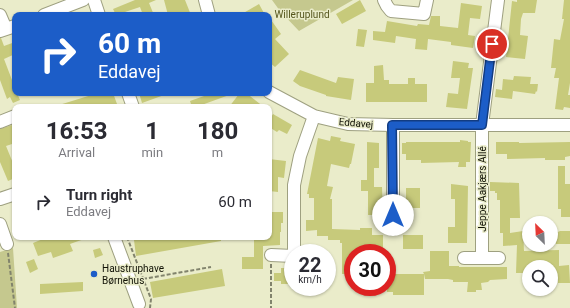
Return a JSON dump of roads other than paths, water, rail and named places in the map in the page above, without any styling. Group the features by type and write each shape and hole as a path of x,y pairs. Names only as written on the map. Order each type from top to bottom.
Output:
{"street":[{"path":"52,12 83,0"},
{"path":"94,0 98,12"},
{"path":"205,0 208,12"},
{"path":"384,0 391,11 424,14 427,0"},
{"name":"Jeppe Aakjærs Allé","path":"482,258 482,125 498,0"},
{"path":"0,15 7,29"},
{"name":"Eddavej","path":"272,94 314,116 348,124 570,125"},
{"path":"294,244 294,185 300,156 314,116"},
{"path":"0,122 12,117"},
{"path":"392,125 393,229"},
{"path":"0,199 12,195"},
{"path":"0,224 7,244"},
{"path":"115,240 139,304"},
{"path":"271,255 284,256"},
{"path":"464,258 499,258"}],"place":[{"name":"Haustruphave Børnehus","path":"94,274"}],"park label":[{"name":"Willeruplund","path":"302,14"}]}
